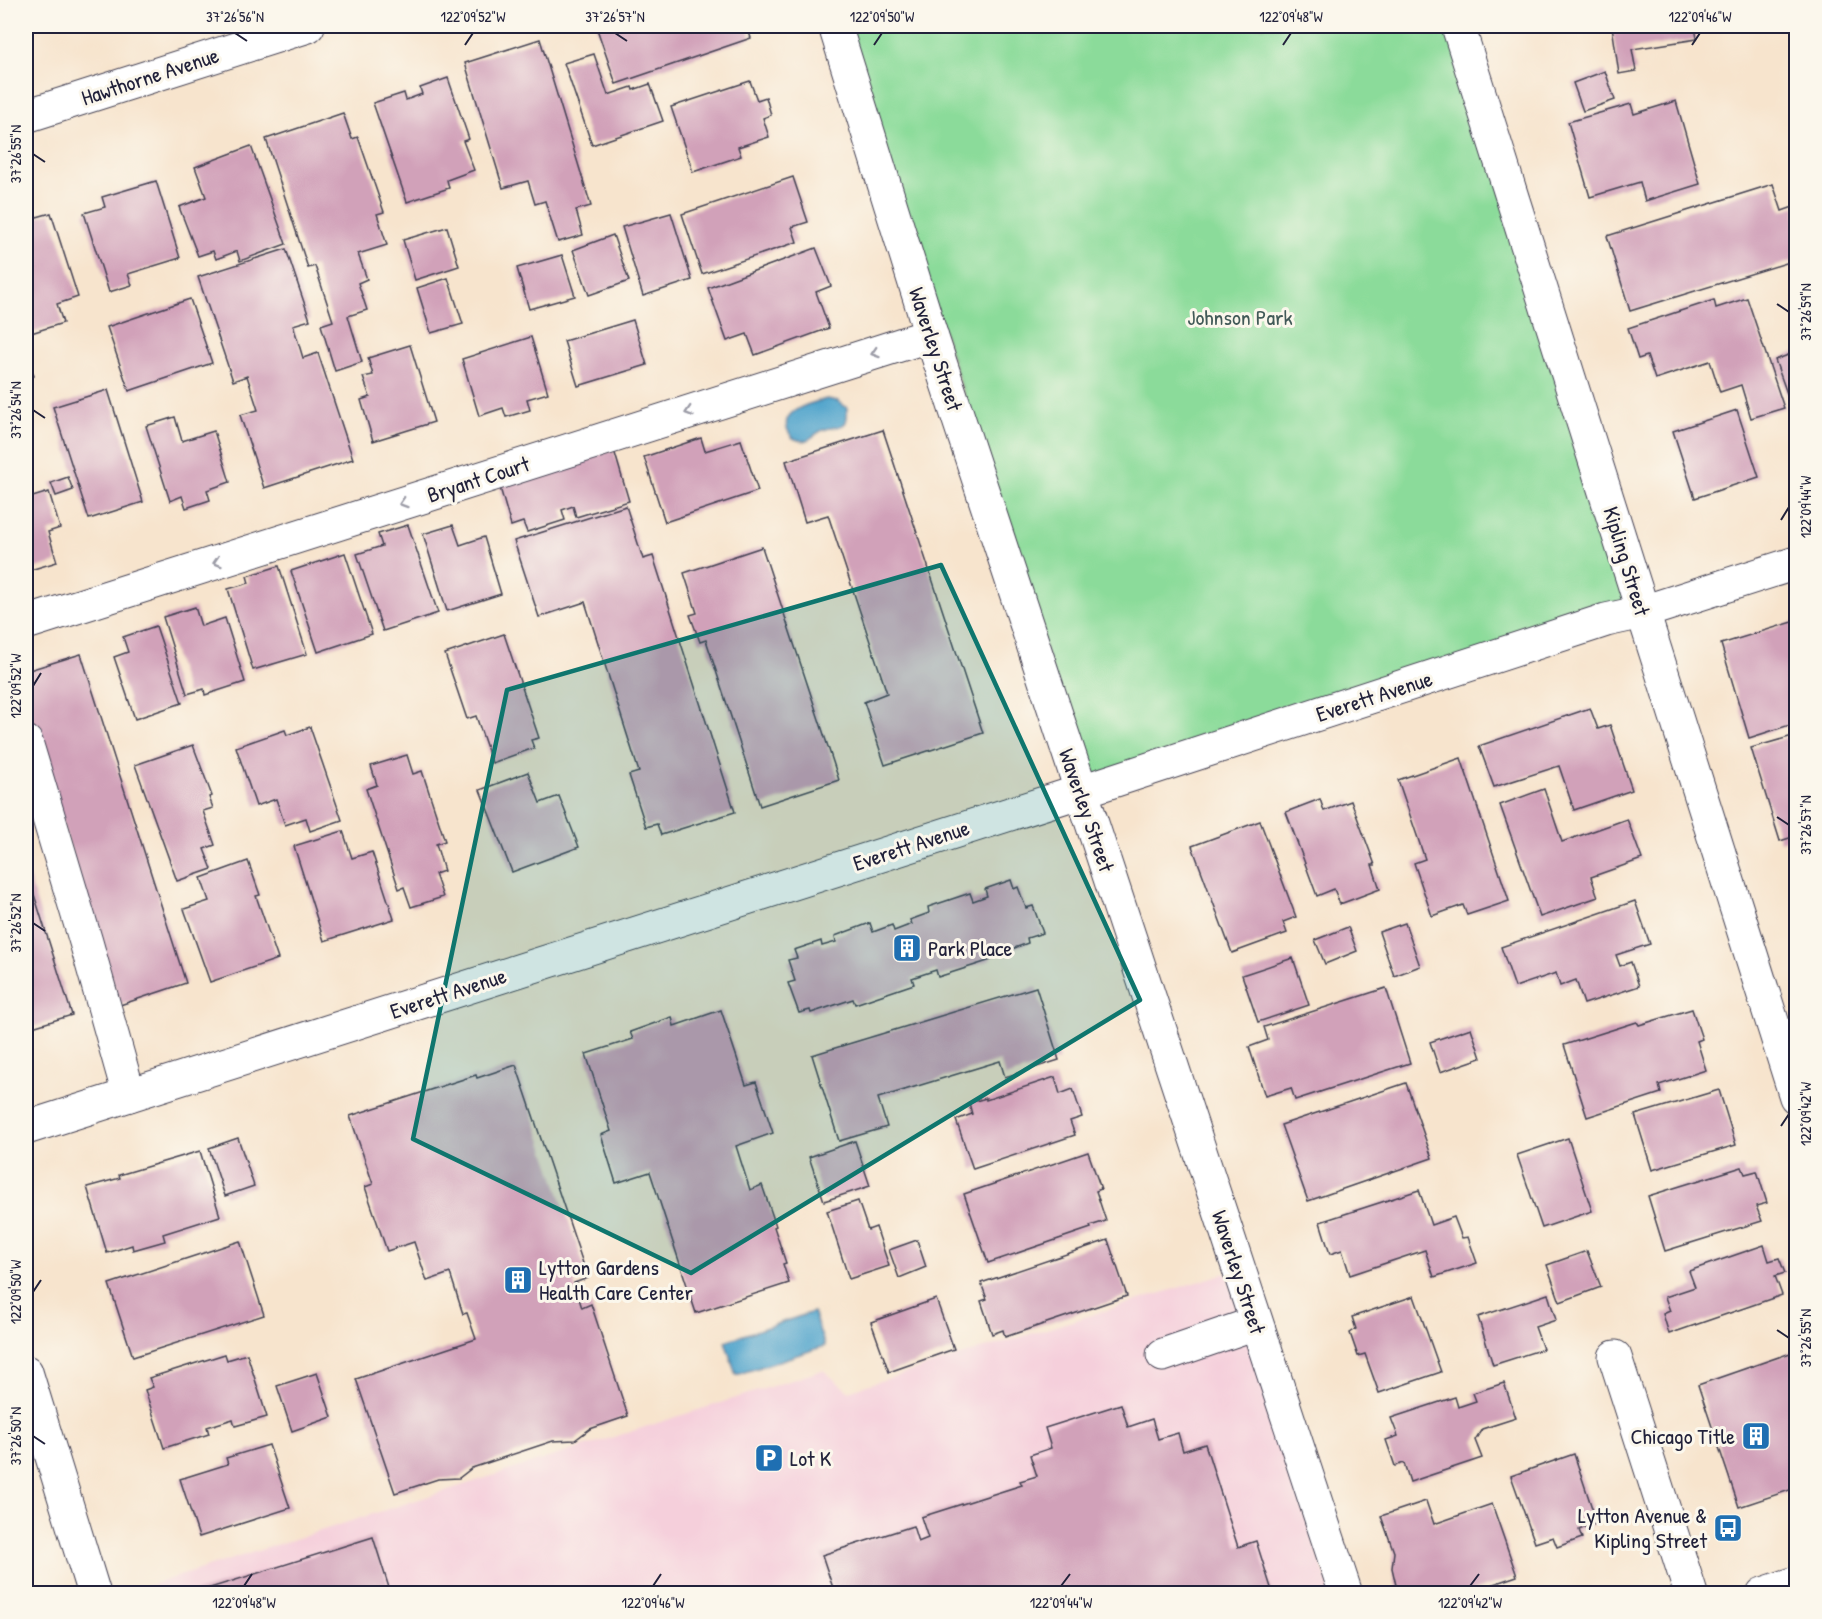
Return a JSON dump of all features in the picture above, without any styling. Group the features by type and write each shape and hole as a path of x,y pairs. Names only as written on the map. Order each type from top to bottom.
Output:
{"street":[{"name":"Hawthorne Avenue","path":"26,116 308,26"},
{"name":"Waverley Street","path":"835,26 931,335 1346,1593"},
{"name":"Kipling Street","path":"1458,26 1797,1097"},
{"name":"Bryant Court","path":"26,623 931,335"},
{"name":"Everett Avenue","path":"26,1128 1082,791 1606,620 1643,612 1797,563"},
{"path":"26,742 129,1095"},
{"path":"1163,1354 1256,1323"},
{"path":"1615,1357 1691,1593"},
{"path":"26,1371 94,1593"}],"highlighted area":[{"path":"941,565 1140,1000 691,1273 413,1139 507,690"}],"shaded area":[{"path":"1226,1273 1331,1594 123,1594 823,1370 848,1391"}],"green space":[{"name":"Johnson Park","path":"846,26 1449,26 1635,608 1087,780"}],"water":[{"path":"827,399 838,401 847,408 845,424 823,430 803,441 793,438 787,429 786,422 789,416 811,403"},
{"path":"813,1312 825,1346 736,1375 725,1341"}],"building":[{"path":"596,26 747,26 751,38 616,84"},
{"path":"1612,26 1695,26 1697,39 1632,49 1636,71 1619,74"},
{"path":"540,39 591,206 576,210 583,235 558,242 545,201 535,204 528,181 503,188 465,63"},
{"path":"594,54 608,95 650,84 663,121 592,145 564,63"},
{"path":"1605,71 1615,100 1583,111 1573,83"},
{"path":"448,78 469,139 463,141 474,170 447,180 449,188 407,202 373,103 404,93 406,100 422,94 420,88"},
{"path":"750,81 757,100 766,97 771,115 763,118 769,137 738,147 741,156 693,172 671,107"},
{"path":"1676,101 1700,184 1645,201 1640,182 1590,197 1568,122 1631,104 1634,114"},
{"path":"343,113 352,139 358,137 384,212 377,214 387,245 358,254 367,279 358,283 367,310 348,316 362,362 335,371 321,325 333,321 315,266 308,268 266,139"},
{"path":"251,146 286,244 240,261 237,251 216,259 213,251 198,256 179,207 206,197 195,167"},
{"path":"793,177 808,222 792,227 797,242 702,274 682,214"},
{"path":"156,181 180,258 128,274 132,285 109,292 84,213 105,207 102,197"},
{"path":"1773,184 1782,211 1796,206 1796,260 1630,311 1607,236"},
{"path":"51,213 78,297 57,304 63,323 28,334 26,324 26,220"},
{"path":"671,213 692,280 643,296 622,227"},
{"path":"447,227 459,266 415,280 403,240"},
{"path":"613,235 629,281 589,295 573,250"},
{"path":"816,248 831,286 816,292 829,328 755,355 747,334 727,341 708,288"},
{"path":"286,249 310,320 293,325 303,358 318,353 353,459 264,488 240,415 258,410 247,376 233,381 198,277"},
{"path":"562,255 575,296 529,309 517,268"},
{"path":"448,278 463,324 431,333 417,288"},
{"path":"1747,298 1784,408 1751,418 1741,385 1720,392 1710,361 1655,379 1647,356 1638,359 1628,328 1714,300 1716,308"},
{"path":"190,299 212,363 129,391 107,327"},
{"path":"633,320 647,365 578,386 564,341"},
{"path":"531,337 548,393 527,399 530,410 506,417 503,408 479,416 462,359"},
{"path":"410,345 434,422 373,441 361,400 370,397 363,377 373,375 368,358"},
{"path":"1796,352 1796,396 1789,399 1775,360"},
{"path":"26,355 34,376 26,378"},
{"path":"108,390 143,502 89,519 53,407"},
{"path":"1737,410 1759,477 1695,498 1673,431"},
{"path":"175,417 182,441 214,431 230,482 207,490 210,500 186,508 182,496 170,501 146,426"},
{"path":"883,430 983,733 885,765 864,702 887,693 828,515 805,522 786,461"},
{"path":"701,438 705,451 741,440 758,491 665,522 644,457"},
{"path":"614,450 629,501 576,517 573,506 562,510 565,520 527,532 523,522 511,526 499,484"},
{"path":"68,477 73,490 56,496 51,483"},
{"path":"49,492 60,528 48,532 57,562 27,571 26,499"},
{"path":"626,506 643,559 653,556 735,812 661,835 657,824 646,827 629,775 639,772 585,602 539,617 514,541"},
{"path":"408,525 438,613 383,631 357,554 382,546 378,534"},
{"path":"453,525 460,545 484,537 501,594 447,611 423,534"},
{"path":"762,547 839,780 760,806 706,640 700,642 690,615 697,613 684,573"},
{"path":"345,553 372,634 318,652 291,571"},
{"path":"279,566 307,654 253,670 228,589 249,583 247,576"},
{"path":"195,607 201,626 225,618 245,682 205,695 204,689 187,694 163,617"},
{"path":"1796,621 1796,723 1749,738 1721,644"},
{"path":"156,626 182,703 135,719 114,657 128,652 123,637"},
{"path":"504,634 539,738 531,740 534,748 492,763 476,716 467,719 445,654"},
{"path":"81,654 186,983 120,1005 26,709 26,671"},
{"path":"1590,708 1598,729 1610,725 1632,790 1574,810 1559,766 1494,787 1479,746"},
{"path":"310,727 342,820 310,831 306,818 285,825 276,799 256,806 236,747 285,730 287,735"},
{"path":"1796,735 1796,836 1780,841 1751,748"},
{"path":"193,745 212,796 209,797 213,808 203,811 215,845 204,849 212,869 177,881 135,765"},
{"path":"407,755 413,774 422,771 445,841 436,844 444,871 435,874 443,897 411,907 404,887 399,889 366,789 377,785 371,766"},
{"path":"1461,758 1509,901 1467,915 1463,905 1432,916 1414,863 1425,859 1398,780"},
{"path":"528,772 540,803 559,796 579,847 512,872 480,790"},
{"path":"1544,789 1562,842 1627,819 1642,859 1591,877 1598,897 1540,917 1500,805"},
{"path":"1320,799 1324,811 1351,801 1375,865 1372,865 1380,889 1340,904 1334,889 1317,896 1286,812"},
{"path":"1260,821 1296,917 1283,922 1287,933 1232,953 1192,846"},
{"path":"343,831 352,858 372,852 394,919 324,941 294,846"},
{"path":"248,861 260,895 256,896 278,959 210,982 184,909 209,901 201,878"},
{"path":"26,869 72,1015 26,1029"},
{"name":"Park Place","path":"1011,880 1014,889 1018,887 1026,908 1033,906 1043,933 1027,938 1028,943 990,957 991,960 938,977 936,970 912,978 914,984 855,1004 853,999 811,1013 810,1010 799,1013 788,983 795,981 788,960 797,958 794,950 821,941 822,946 836,942 835,936 870,923 873,932 892,925 894,931 912,924 910,920 929,913 928,907 970,893 973,901 987,896 985,889"},
{"path":"1635,901 1650,944 1616,955 1620,966 1631,962 1639,986 1584,1004 1576,980 1560,986 1556,973 1515,987 1501,947"},
{"path":"1405,923 1420,966 1394,976 1379,932"},
{"path":"1348,927 1357,951 1325,964 1315,940"},
{"path":"1293,958 1309,1005 1258,1022 1242,975"},
{"path":"1036,987 1059,1060 1005,1077 1000,1061 878,1098 887,1127 839,1141 812,1055"},
{"path":"1386,988 1410,1063 1295,1100 1291,1088 1265,1096 1249,1047 1268,1040 1264,1027"},
{"path":"1692,1009 1702,1039 1697,1041 1706,1070 1659,1085 1661,1093 1587,1117 1564,1045 1637,1022 1639,1025"},
{"path":"721,1010 746,1085 756,1082 773,1133 736,1146 750,1190 762,1185 776,1226 774,1227 786,1263 783,1264 789,1283 696,1313 650,1172 616,1183 601,1135 611,1131 586,1054 633,1039 630,1032 672,1017 674,1026"},
{"path":"1471,1028 1481,1058 1440,1072 1430,1042"},
{"name":"Lytton Gardens Health Care Center","path":"516,1065 588,1278 574,1283 582,1308 591,1304 628,1416 590,1429 575,1440 553,1441 472,1468 459,1478 438,1479 395,1493 356,1379 476,1339 467,1313 463,1314 450,1273 427,1281 414,1242 387,1251 365,1187 373,1184 350,1116 476,1075 477,1078"},
{"path":"1055,1077 1060,1094 1073,1089 1082,1117 1070,1121 1075,1135 973,1169 956,1120 972,1114 969,1103 986,1098 986,1100"},
{"path":"1406,1083 1432,1158 1308,1201 1281,1125"},
{"path":"1719,1090 1736,1145 1652,1170 1635,1115"},
{"path":"238,1138 254,1186 225,1196 209,1148"},
{"path":"1568,1138 1592,1211 1542,1228 1517,1155"},
{"path":"855,1141 870,1186 824,1201 809,1157"},
{"path":"200,1151 220,1216 163,1234 165,1241 133,1250 132,1245 107,1253 87,1187"},
{"path":"1088,1152 1101,1189 1096,1191 1106,1221 988,1263 964,1194"},
{"path":"1742,1167 1745,1174 1757,1171 1767,1203 1756,1206 1762,1221 1665,1251 1648,1196"},
{"path":"1419,1190 1431,1225 1454,1217 1462,1238 1468,1237 1477,1263 1434,1277 1425,1250 1350,1275 1342,1250 1330,1254 1320,1222"},
{"path":"858,1201 868,1230 876,1227 889,1266 849,1279 827,1211"},
{"path":"917,1240 926,1267 899,1278 889,1250"},
{"path":"1108,1240 1127,1296 1005,1337 1003,1330 992,1334 981,1301 987,1299 981,1283"},
{"path":"240,1241 264,1315 133,1357 109,1284"},
{"path":"1764,1245 1769,1261 1779,1258 1785,1273 1775,1276 1782,1295 1669,1334 1663,1314 1670,1311 1665,1297 1695,1287 1689,1271"},
{"path":"1587,1251 1601,1287 1560,1302 1547,1265"},
{"path":"1548,1294 1556,1320 1535,1327 1543,1349 1493,1365 1478,1317"},
{"path":"1414,1296 1441,1372 1379,1393 1365,1354 1358,1356 1350,1333 1356,1329 1352,1317"},
{"path":"936,1299 954,1349 889,1372 871,1322"},
{"name":"Chicago Title","path":"1796,1351 1796,1488 1739,1507 1698,1385"},
{"path":"225,1354 227,1360 247,1354 267,1417 235,1426 233,1419 207,1427 209,1434 164,1448 145,1390 153,1387 149,1378"},
{"path":"317,1373 332,1417 292,1431 277,1386"},
{"path":"1504,1383 1516,1418 1482,1429 1475,1440 1482,1458 1410,1482 1404,1463 1395,1466 1386,1440 1398,1436 1391,1418 1455,1397 1458,1407 1476,1401 1473,1393"},
{"path":"1121,1404 1128,1427 1152,1419 1158,1439 1178,1433 1183,1451 1205,1444 1238,1547 1256,1541 1273,1594 835,1594 822,1555 913,1526 918,1542 928,1538 921,1517 1022,1485 1020,1481 1037,1476 1030,1455 1051,1448 1045,1428"},
{"path":"269,1445 290,1508 199,1537 180,1479 228,1464 226,1458"},
{"path":"1574,1454 1597,1523 1579,1530 1582,1538 1557,1547 1553,1537 1535,1543 1511,1476"},
{"path":"1426,1501 1434,1524 1492,1504 1517,1576 1464,1594 1398,1594 1392,1568 1394,1552 1381,1516"},
{"path":"373,1537 391,1594 194,1594 194,1593"}],"place":[{"name":"Park Place","path":"907,948"},
{"name":"Lytton Gardens Health Care Center","path":"518,1280"},
{"name":"Chicago Title","path":"1756,1436"},
{"name":"Lot K","path":"769,1458"},
{"name":"Lytton Avenue & Kipling Street","path":"1728,1528"}]}
